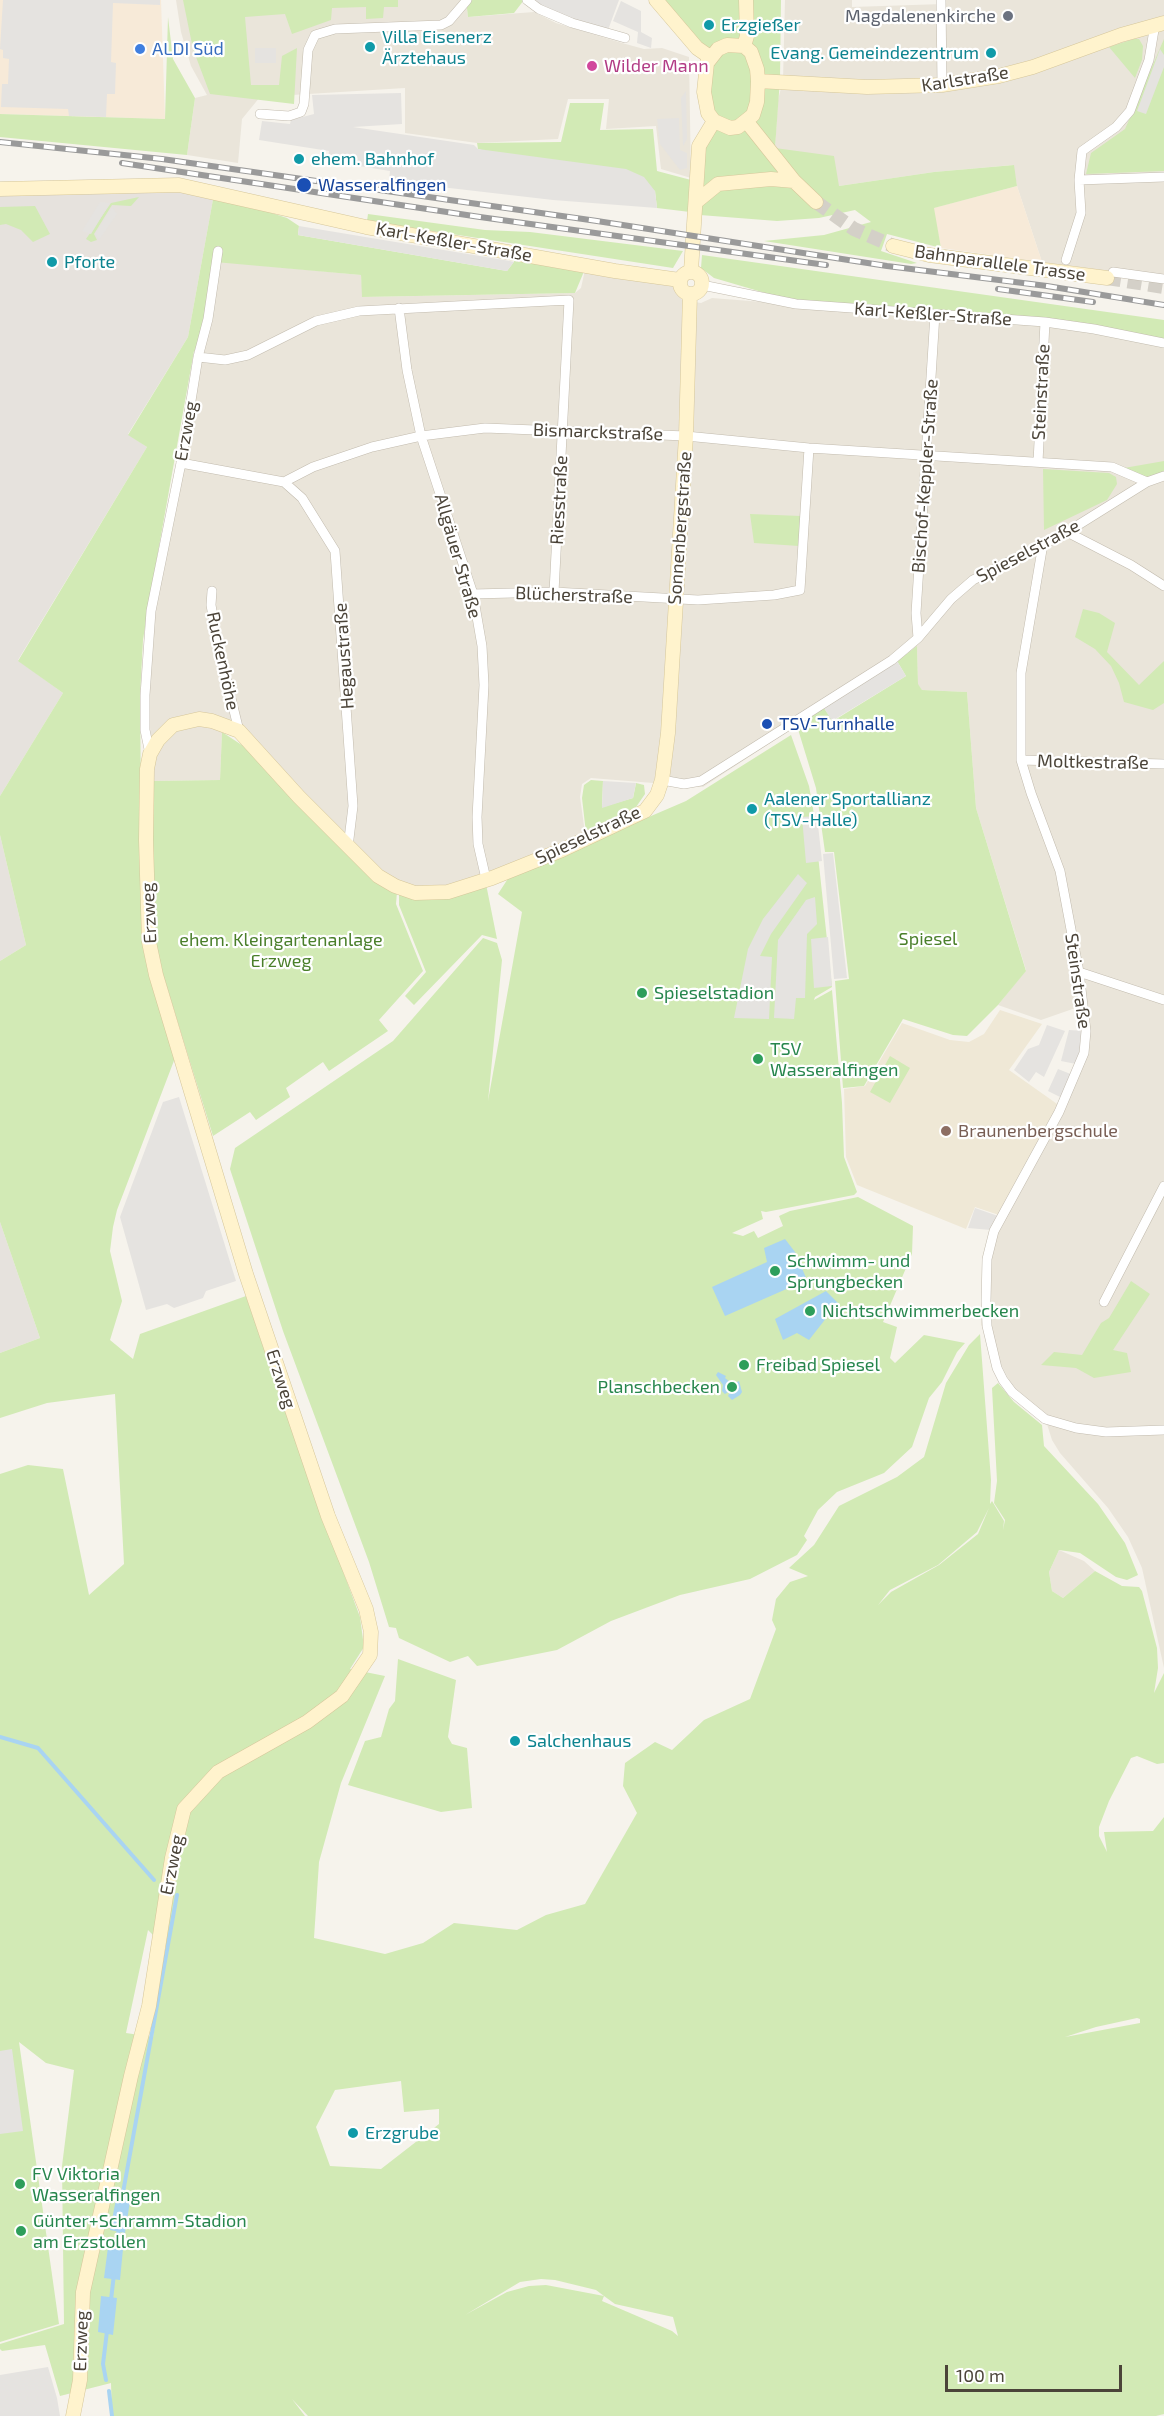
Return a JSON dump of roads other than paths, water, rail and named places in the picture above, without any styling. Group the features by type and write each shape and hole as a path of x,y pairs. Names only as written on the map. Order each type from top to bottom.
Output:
{"street":[{"path":"260,114 289,116 301,111 304,104 308,50 315,35 335,28 441,25 448,21 467,0"},
{"path":"527,0 539,9 572,23 625,38"},
{"path":"656,0 697,48 710,57"},
{"path":"744,46 747,29 746,0"},
{"path":"941,0 942,85"},
{"path":"1066,260 1081,213 1079,180 1082,151 1116,127 1130,111 1149,60 1159,23"},
{"name":"Karlstraße","path":"758,81 867,87 942,85 999,76 1033,67 1159,23"},
{"path":"727,45 744,46 751,52 754,59 758,81 757,102 753,115 747,122 730,128 714,121 705,104 705,75 710,57 718,49 727,45"},
{"path":"685,276 699,275 702,285 698,292 690,294 681,289 696,202 699,146 714,121"},
{"path":"747,122 794,181 816,202"},
{"path":"1079,180 1164,177"},
{"path":"696,202 718,184 771,179 794,181"},
{"name":"Karl-Keßler-Straße","path":"0,189 179,185 366,227 615,271 685,276"},
{"name":"Bahnparallele Trasse","path":"893,246 929,255 1110,275"},
{"name":"Erzweg","path":"73,2416 81,2380 83,2292 149,2006 172,1858 184,1809 218,1772 307,1722 342,1696 370,1655 371,1632 366,1609 316,1483 246,1274 148,942 146,840 147,769 150,754 145,730 148,638 181,463 198,357 208,320 218,250"},
{"path":"1110,275 1164,279"},
{"name":"Karl-Keßler-Straße","path":"702,285 796,304 1045,322 1164,343"},
{"name":"Sonnenbergstraße","path":"662,780 686,436 690,294"},
{"name":"Riesstraße","path":"399,308 569,300 554,592"},
{"path":"198,357 225,360 248,355 316,321 359,311 399,308"},
{"name":"Allgäuer Straße","path":"399,308 407,370 421,436 473,594 482,646 484,685 477,817 478,844 486,879"},
{"name":"Bischof-Keppler-Straße","path":"918,638 916,613 935,314"},
{"name":"Steinstraße","path":"1038,462 1045,322"},
{"name":"Bismarckstraße","path":"284,482 313,467 372,447 421,436 485,428 686,436 809,448 1112,467 1147,482"},
{"name":"Blücherstraße","path":"473,594 554,592 675,600 774,595 800,590 809,448"},
{"path":"181,463 284,482"},
{"path":"1147,482 1164,476"},
{"name":"Hegaustraße","path":"284,482 302,498 335,551 353,806 348,847"},
{"name":"Spieselstraße","path":"150,754 158,740 173,725 199,719 212,721 239,731 378,876 394,886 415,893 448,892 562,850 645,811 657,795 662,780 684,784 701,781 892,660 918,638 951,599 973,580 1066,532 1147,482"},
{"path":"1066,532 1131,564 1164,586"},
{"name":"Steinstraße","path":"1043,544 1021,673 1021,760 1060,871 1079,972 1086,1031 1084,1053 1059,1112 994,1231 987,1259 987,1326 997,1368 1012,1392 1045,1419 1076,1428 1106,1432 1164,1430"},
{"name":"Ruckenhöhe","path":"212,591 211,605 218,645 239,731"},
{"name":"Moltkestraße","path":"1021,760 1164,764"},
{"path":"1079,972 1164,1000"},
{"path":"1104,1302 1164,1186"}],"water":[{"name":"Schwimm- und Sprungbecken","path":"785,1239 795,1252 807,1280 725,1316 712,1287 767,1262 764,1248"},
{"name":"Nichtschwimmerbecken","path":"826,1291 838,1303 809,1340 797,1333 783,1340 775,1319"},
{"name":"Planschbecken","path":"718,1372 726,1376 725,1378 730,1382 739,1381 742,1392 740,1395 732,1400 728,1396 731,1390 725,1394 722,1391 723,1385 716,1375"},
{"path":"117,2194 131,2195 125,2233 110,2230"},
{"path":"108,2247 123,2249 120,2280 104,2278"},
{"path":"101,2296 117,2298 113,2335 98,2332"}],"waterway":[{"path":"0,1737 38,1748 154,1880"},
{"path":"122,2198 177,1895"},
{"path":"116,2252 119,2227"},
{"path":"111,2300 114,2274"},
{"path":"106,2380 103,2364 107,2331"},
{"path":"109,2391 112,2416"}],"tunnel":[{"path":"816,202 854,229 893,246"},
{"path":"1107,278 1164,287"}],"railway":[{"path":"0,142 162,159 597,221 887,266 1047,286 1164,305"},
{"path":"122,163 480,217 826,265"},
{"path":"998,289 1093,302"}],"place":[{"name":"Magdalenenkirche","path":"1008,16"},
{"name":"Erzgießer","path":"709,25"},
{"name":"Villa Eisenerz Ärztehaus","path":"370,47"},
{"name":"ALDI Süd","path":"140,49"},
{"name":"Evang. Gemeindezentrum","path":"991,53"},
{"name":"Wilder Mann","path":"592,66"},
{"name":"ehem. Bahnhof","path":"299,159"},
{"name":"Wasseralfingen","path":"304,185"},
{"name":"Pforte","path":"52,262"},
{"name":"TSV-Turnhalle","path":"767,724"},
{"name":"Aalener Sportallianz (TSV-Halle)","path":"752,809"},
{"name":"Spieselstadion","path":"642,993"},
{"name":"TSV Wasseralfingen","path":"758,1059"},
{"name":"Braunenbergschule","path":"946,1131"},
{"name":"Schwimm- und Sprungbecken","path":"775,1271"},
{"name":"Nichtschwimmerbecken","path":"810,1311"},
{"name":"Freibad Spiesel","path":"744,1365"},
{"name":"Planschbecken","path":"732,1387"},
{"name":"Salchenhaus","path":"515,1741"},
{"name":"Erzgrube","path":"353,2133"},
{"name":"FV Viktoria Wasseralfingen","path":"20,2184"},
{"name":"Günter+Schramm-Stadion am Erzstollen","path":"21,2231"}],"park label":[{"name":"Spiesel","path":"928,939"},
{"name":"ehem. Kleingartenanlage Erzweg","path":"281,950"}]}
